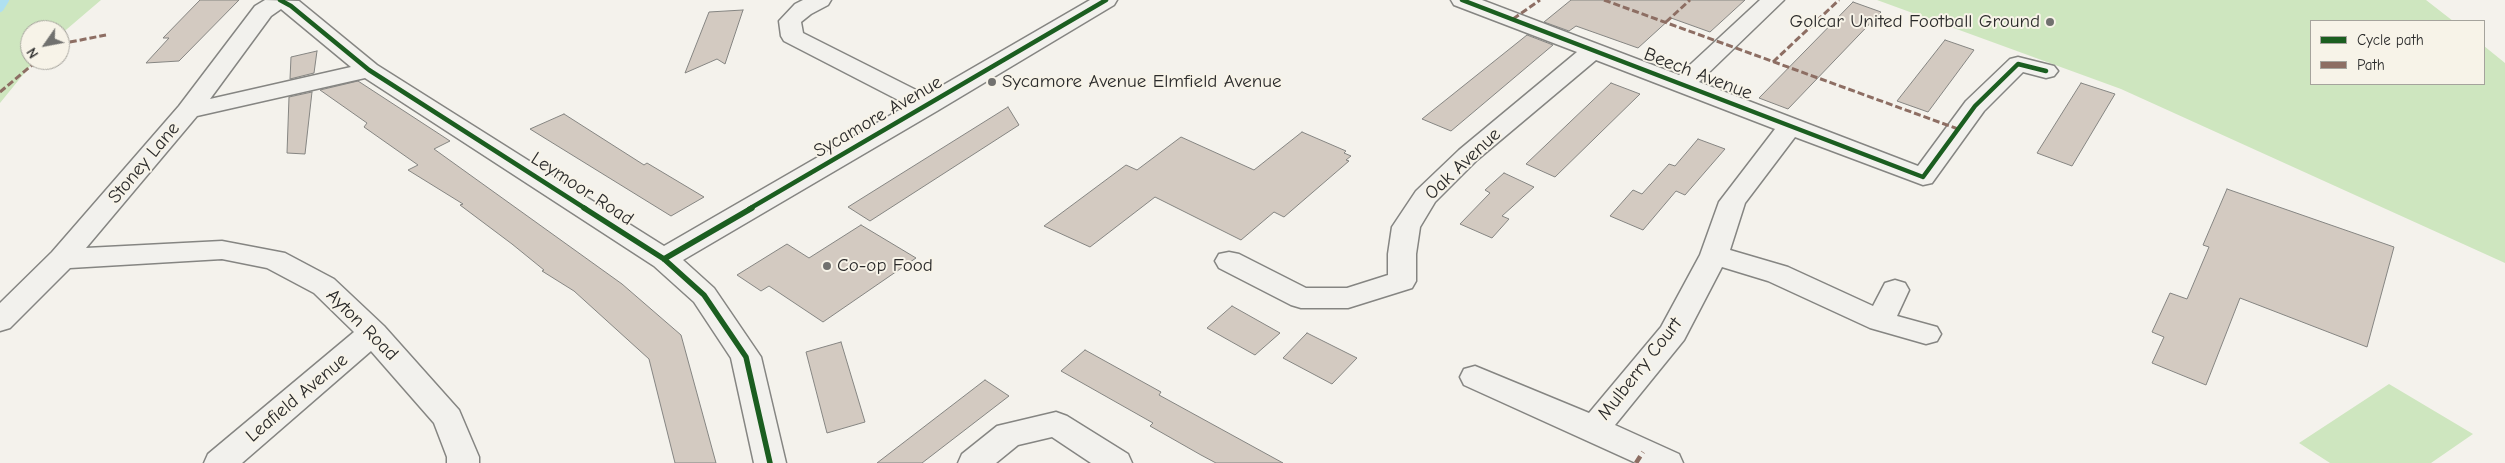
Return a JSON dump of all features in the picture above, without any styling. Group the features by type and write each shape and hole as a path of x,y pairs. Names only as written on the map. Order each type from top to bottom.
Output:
{"street":[{"path":"820,0 803,9 790,21 792,36 928,106"},
{"name":"Sycamore Avenue","path":"664,259 1106,0"},
{"name":"Beech Avenue","path":"1462,0 1923,177 1975,106 2018,64 2046,71"},
{"path":"1683,84 1773,0"},
{"name":"Leymoor Road","path":"284,2 369,70 664,259 704,295 746,356 770,463"},
{"name":"Stoney Lane","path":"0,321 62,259 188,111 264,11 284,2"},
{"name":"Oak Avenue","path":"1229,261 1301,298 1348,298 1402,281 1402,254 1406,226 1425,198 1468,155 1594,50"},
{"path":"188,111 369,70"},
{"name":"Mulberry Court","path":"1594,428 1673,333 1714,255 1732,202 1790,126"},
{"name":"Ayton Road","path":"62,259 222,250 275,260 324,286 374,333 448,418 463,457 463,463"},
{"path":"1714,255 1778,274 1880,320 1926,334"},
{"path":"1880,320 1895,290"},
{"name":"Leafield Avenue","path":"220,463 374,333"},
{"name":"Mulberry Court","path":"1475,377 1594,428 1667,463"},
{"path":"974,463 1008,435 1056,424 1116,463"}],"green space":[{"path":"0,0 101,0 70,26 70,20 20,20 20,70 27,70 0,103"},
{"path":"1877,0 2426,0 2452,20 2310,20 2310,85 2485,85 2485,47 2505,63 2505,263 2121,89"},
{"path":"2389,384 2473,434 2431,463 2330,463 2299,443"}],"building":[{"path":"200,0 239,0 179,61 146,63 169,38 163,38"},
{"path":"1571,0 1745,0 1710,32 1671,18 1638,48 1576,26 1569,31 1544,22"},
{"path":"1853,2 1881,12 1788,109 1759,98"},
{"path":"743,10 725,64 717,59 685,73 709,12"},
{"path":"1527,35 1553,45 1451,131 1422,119"},
{"path":"1945,40 1974,50 1928,112 1897,101"},
{"path":"317,51 314,73 290,79 291,57"},
{"path":"358,81 450,141 434,149 622,284 681,335 716,463 675,463 649,359 574,291 542,271 544,270 460,205 463,204 408,170 418,165 364,127 367,123 320,90"},
{"path":"1611,83 1640,94 1555,177 1526,164"},
{"path":"2081,83 2115,94 2072,166 2037,153"},
{"path":"312,92 305,154 287,153 289,97"},
{"path":"1008,107 1019,125 870,221 848,207"},
{"path":"564,114 644,165 647,163 704,197 671,216 530,129"},
{"path":"1302,132 1346,151 1344,153 1351,156 1346,160 1349,161 1284,217 1274,212 1241,240 1155,197 1090,247 1044,226 1126,165 1137,170 1181,137 1254,170"},
{"path":"1698,139 1725,149 1685,195 1676,191 1643,230 1610,216 1633,190 1642,194 1669,164 1675,166"},
{"path":"1504,173 1534,187 1502,216 1509,219 1492,238 1460,224 1490,193 1485,190"},
{"path":"2227,189 2394,247 2367,347 2240,298 2206,385 2152,363 2164,337 2152,332 2170,293 2187,299 2209,247 2203,245"},
{"name":"Co-op Food","path":"861,225 916,258 823,322 769,286 761,291 737,275 787,244 809,258"},
{"path":"1232,306 1280,333 1255,355 1207,328"},
{"path":"1307,333 1357,358 1332,384 1283,358"},
{"path":"841,342 865,422 827,433 806,352"},
{"path":"1085,350 1161,392 1159,395 1283,463 1216,463 1150,426 1153,423 1061,371"},
{"path":"985,380 1009,396 922,463 877,463"}],"waterway":[{"path":"0,8 5,0"}],"marked path":[{"path":"1513,19 1540,0"},
{"path":"1604,0 1958,129"},
{"path":"1666,22 1690,0"},
{"path":"1773,62 1839,0"},
{"path":"70,42 106,35"},
{"path":"0,92 26,70"},
{"path":"1636,463 1643,452"}],"cycle path":[{"path":"280,0 291,6 369,70 664,259 704,295 746,357 770,463"},
{"path":"664,259 1106,0"},
{"path":"1462,0 1923,177 1975,106 2018,64 2046,71"}],"place":[{"name":"Golcar United Football Ground","path":"2050,22"},
{"name":"Sycamore Avenue Elmfield Avenue","path":"992,82"},
{"name":"Co-op Food","path":"827,266"}]}
